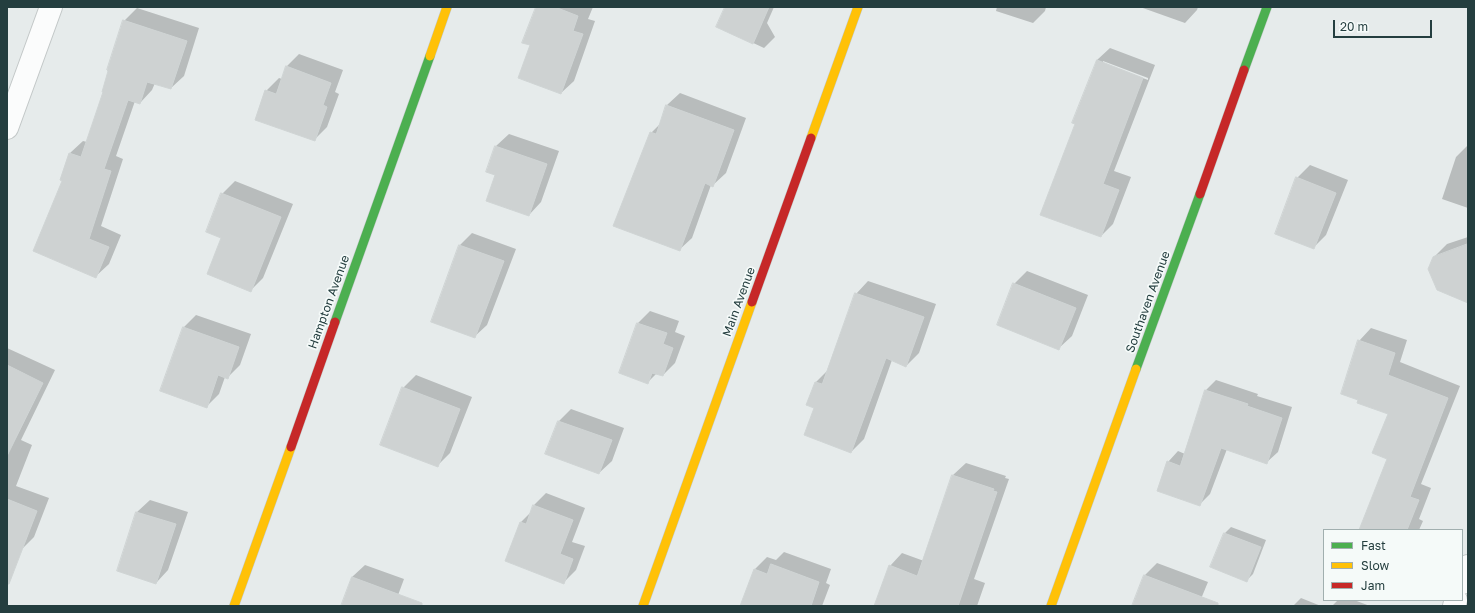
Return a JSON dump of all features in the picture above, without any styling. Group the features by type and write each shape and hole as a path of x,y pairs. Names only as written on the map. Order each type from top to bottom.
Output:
{"street":[{"path":"7,128 51,7"},
{"name":"Hampton Avenue","path":"234,606 447,7"},
{"name":"Main Avenue","path":"642,606 858,7"},
{"name":"Southaven Avenue","path":"1051,606 1267,7"},
{"path":"1463,580 1468,566"}],"building":[{"path":"536,7 555,7 578,16 573,31 583,34 561,94 518,78 530,45 522,43"},
{"path":"725,7 769,7 753,44 716,27"},
{"path":"123,20 187,41 171,89 147,82 140,104 128,100 104,169 111,171 89,239 109,247 96,278 33,251 62,181 60,180 69,153 81,157 103,92 107,70"},
{"path":"1097,60 1143,78 1103,184 1119,190 1101,237 1040,215 1075,124 1072,123"},
{"path":"286,66 331,83 323,105 327,107 315,141 255,120 265,90 276,94"},
{"path":"666,105 734,130 713,187 705,183 680,251 613,226 650,132 656,134"},
{"path":"495,146 547,164 529,216 486,201 495,175 486,172"},
{"path":"1296,177 1336,193 1314,249 1275,234"},
{"path":"221,193 281,217 251,292 207,274 221,238 206,232"},
{"path":"1468,244 1468,303 1437,290 1428,269 1433,257"},
{"path":"459,245 504,261 475,338 431,322"},
{"path":"1013,283 1076,308 1059,350 997,325"},
{"path":"855,293 924,317 906,367 886,358 851,453 804,435 814,408 806,405 815,382 822,384"},
{"path":"637,323 667,333 663,344 673,348 663,376 652,373 648,384 619,373"},
{"path":"183,327 239,347 228,379 218,375 207,408 160,391"},
{"path":"1358,340 1395,353 1388,375 1448,398 1410,497 1419,500 1407,529 1359,529 1387,459 1372,453 1388,414 1357,403 1358,400 1341,394"},
{"path":"7,365 43,383 7,456"},
{"path":"402,387 460,409 438,467 380,445"},
{"path":"1205,390 1248,404 1247,406 1282,418 1267,464 1221,448 1200,506 1157,491 1167,461 1180,466"},
{"path":"558,421 612,440 599,474 545,454"},
{"path":"952,475 994,489 993,491 997,492 958,606 874,606 889,565 917,576"},
{"path":"7,499 37,511 9,584 7,584"},
{"path":"533,505 573,520 560,554 573,559 564,584 505,561 520,522 526,524"},
{"path":"136,512 176,524 156,584 117,571"},
{"path":"1224,533 1261,547 1247,582 1210,567"},
{"path":"771,564 819,582 811,606 740,606 754,569 767,574"},
{"path":"1144,575 1218,603 1218,606 1132,606"},
{"path":"352,577 422,603 422,606 341,606"}],"traffic: fast":[{"path":"1244,70 1267,7"},
{"path":"335,322 430,56"},
{"path":"1136,369 1200,194"}],"traffic: slow":[{"path":"430,56 447,7"},
{"path":"811,138 858,7"},
{"path":"643,606 752,302"},
{"path":"1051,606 1136,369"},
{"path":"234,606 291,447"}],"traffic: jam":[{"path":"1200,194 1244,70"},
{"path":"752,302 811,138"},
{"path":"291,447 335,322"}]}
